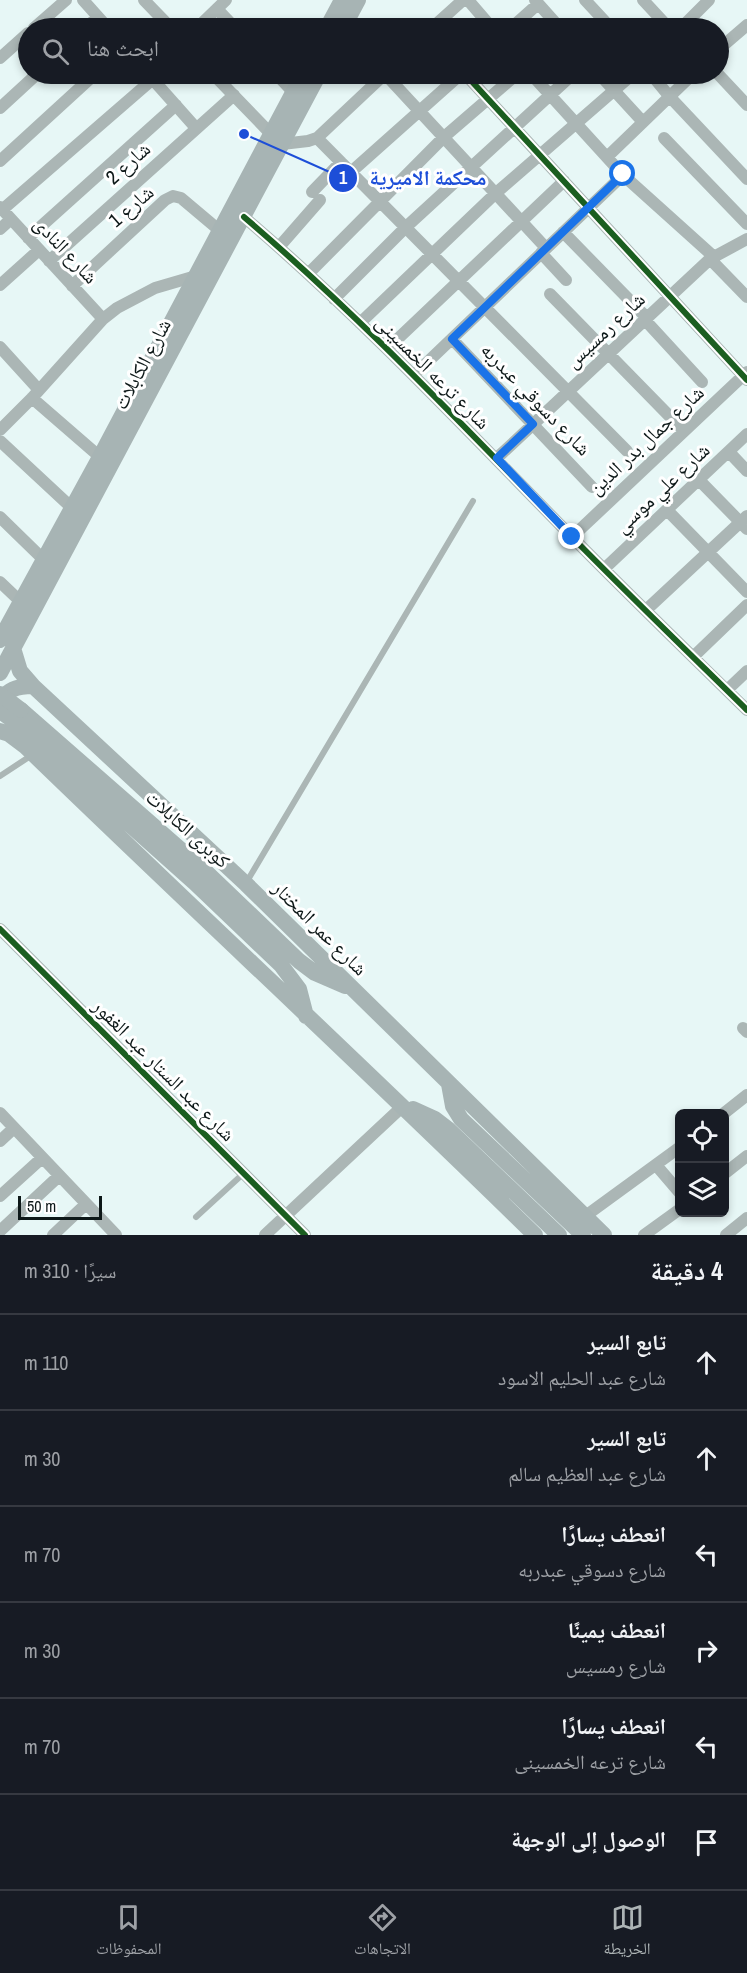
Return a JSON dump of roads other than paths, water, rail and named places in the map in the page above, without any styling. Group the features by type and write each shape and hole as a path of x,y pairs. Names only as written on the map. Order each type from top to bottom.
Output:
{"main road":[{"path":"332,18 342,0"},
{"path":"348,18 358,0"},
{"name":"شارع الكابلات","path":"3,642 244,217 297,84"},
{"name":"شارع الكابلات","path":"0,673 3,642 21,602 219,230 313,84"},
{"name":"شارع عمر المختار","path":"3,642 20,671 33,687 246,884 604,1235"},
{"path":"0,706 1,700 9,691 21,686 33,687"},
{"name":"كوبرى الكابلات","path":"0,694 9,723 205,871 299,961 324,978 352,989"},
{"name":"كوبرى الكابلات","path":"0,711 9,723 194,882 281,965 298,989 306,1017"},
{"path":"9,723 33,754 306,1017 404,1106 535,1235"},
{"path":"449,1084 453,1107 461,1119 583,1235"},
{"path":"404,1106 420,1112 448,1129 559,1235"}],"street":[{"path":"45,18 66,0"},
{"path":"83,0 98,17"},
{"path":"144,0 161,18"},
{"path":"585,0 602,18"},
{"path":"691,18 709,0"},
{"path":"443,18 461,1 481,18"},
{"path":"521,18 536,2 551,18"},
{"path":"649,2 661,18"},
{"path":"207,18 221,4 229,18"},
{"path":"729,41 747,25"},
{"path":"0,58 18,42"},
{"path":"0,108 26,84"},
{"path":"0,160 84,84"},
{"path":"1,208 141,84"},
{"path":"157,84 196,128"},
{"path":"223,84 277,139 308,141 317,138 374,84"},
{"path":"285,84 293,92"},
{"path":"394,84 522,221 566,280"},
{"path":"351,172 451,84"},
{"path":"473,84 746,376"},
{"path":"308,274 444,137 505,84"},
{"path":"540,84 623,174 712,257 747,297"},
{"path":"334,299 406,227 561,84"},
{"path":"608,84 643,122"},
{"path":"360,323 496,193 622,84"},
{"path":"659,84 747,179"},
{"path":"607,157 682,84"},
{"path":"727,84 747,105"},
{"name":"شارع 2","path":"49,261 234,95"},
{"path":"28,238 176,105"},
{"path":"317,138 627,451"},
{"path":"664,138 747,224"},
{"path":"279,247 341,162"},
{"path":"414,375 623,174"},
{"path":"387,349 564,181"},
{"name":"شارع 1","path":"72,286 165,200 173,196 181,198 219,230"},
{"name":"شارع النادى","path":"1,208 102,319"},
{"name":"شارع ترعه الخمسينى","path":"244,217 279,247 414,375 572,537 747,710"},
{"path":"0,229 11,219"},
{"path":"564,232 702,382"},
{"name":"شارع رمسيس","path":"497,458 712,257 747,239"},
{"path":"0,285 39,250"},
{"path":"0,430 36,394 102,319 145,292 196,276"},
{"path":"550,294 684,431"},
{"name":"شارع دسوقي عبدربه","path":"452,339 592,487"},
{"path":"0,347 5,362 100,457"},
{"name":"شارع جمال بدر الدين","path":"572,537 746,376"},
{"name":"شارع علي موسي","path":"604,569 747,434"},
{"path":"0,441 72,508"},
{"path":"729,452 747,471"},
{"path":"646,610 708,552 745,522 699,480"},
{"path":"667,510 747,592"},
{"path":"0,517 44,560"},
{"path":"0,582 21,602"},
{"path":"693,657 747,605"},
{"path":"727,690 747,671"},
{"name":"شارع عبد الستار عبد الغفور","path":"0,929 305,1235"},
{"path":"728,1109 747,1095"},
{"path":"265,1235 404,1106"},
{"path":"0,1113 113,1234"},
{"path":"0,1141 14,1128"},
{"path":"584,1217 675,1151"},
{"path":"729,1170 747,1156"},
{"path":"0,1196 42,1158"},
{"path":"656,1165 675,1187"},
{"path":"0,1231 59,1176"},
{"path":"53,1235 86,1204"},
{"path":"644,1235 675,1213"},
{"path":"726,1235 747,1218"}],"lane":[{"path":"246,884 473,501"},
{"path":"0,775 33,754"},
{"path":"196,1217 244,1173"}],"place":[{"name":"محكمة الاميرية","path":"244,134"}]}
